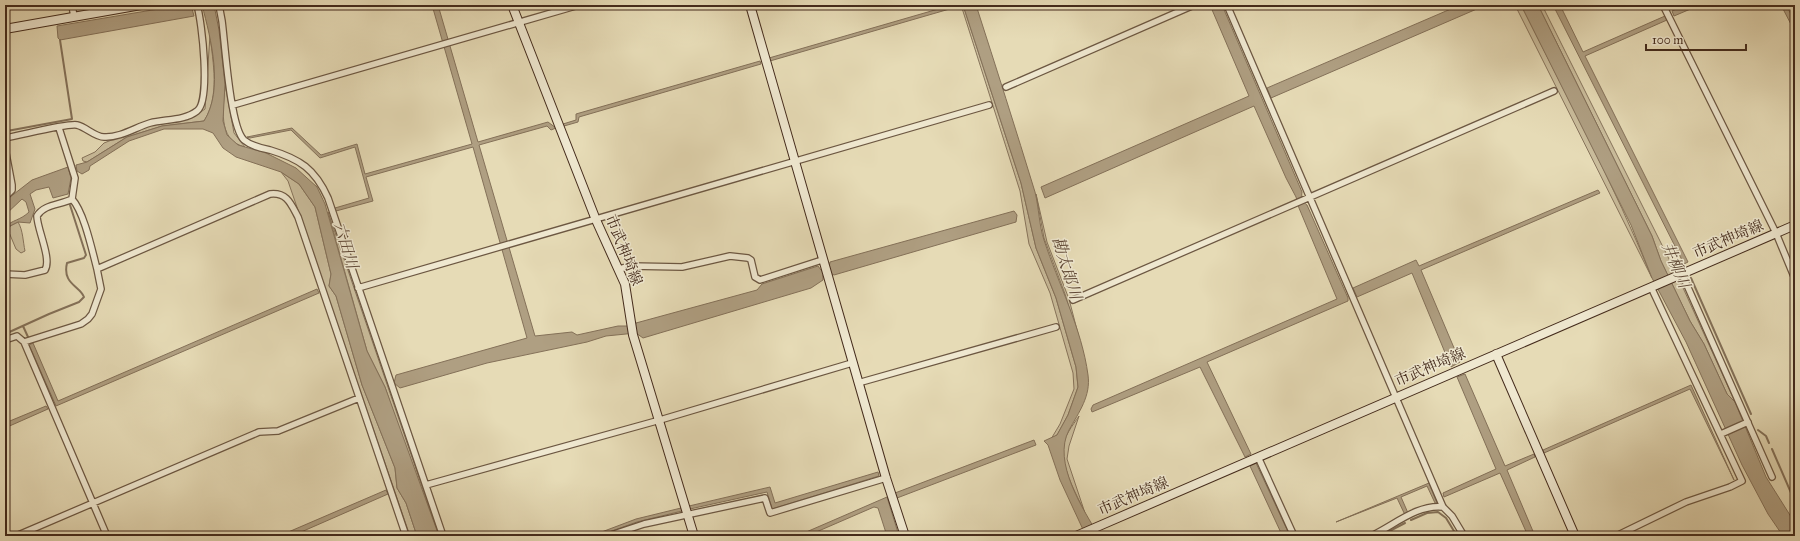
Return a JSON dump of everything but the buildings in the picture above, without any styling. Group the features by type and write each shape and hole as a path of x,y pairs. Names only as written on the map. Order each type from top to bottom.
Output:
{"main road":[{"path":"5,29 141,5"},
{"name":"市武神埼線","path":"512,5 596,220 619,269 626,291 633,335 694,536"},
{"path":"750,5 824,268 886,478 905,536"},
{"name":"市武神埼線","path":"1077,536 1795,225"},
{"path":"1496,354 1574,536"}],"street":[{"path":"72,5 74,17"},
{"path":"5,138 77,126 102,137 112,137 151,123 186,116 198,111 203,105 204,66 201,23 197,5"},
{"path":"218,5 222,21 235,124 244,139 255,146 284,154 302,163 312,172 322,185 328,198 443,536"},
{"path":"233,105 579,5"},
{"path":"1006,87 1194,5"},
{"path":"1227,5 1307,197 1443,507 1452,516 1464,536"},
{"path":"1663,5 1776,233 1795,279"},
{"path":"1073,300 1307,197 1554,91"},
{"path":"358,288 989,105"},
{"path":"59,128 75,178 72,199"},
{"path":"5,148 12,185 12,190 5,197"},
{"path":"97,268 270,194 278,193 284,195 298,217 406,536"},
{"path":"24,342 81,324 88,319 101,289 97,268 86,230 76,203 72,199"},
{"path":"5,274 25,275 45,270 48,262 37,223 37,216 45,208 65,203 72,199"},
{"path":"619,269 631,266 682,267 730,256 748,258 750,260 755,278 760,280 824,268"},
{"path":"1681,274 1772,478"},
{"path":"1616,536 1686,502 1730,488 1742,481 1652,286"},
{"path":"858,383 1056,327"},
{"path":"5,340 18,336 24,342 107,536"},
{"path":"426,485 660,420 852,363"},
{"path":"16,536 259,432 278,432 359,398"},
{"path":"1721,434 1748,422"},
{"path":"1258,457 1294,536"},
{"path":"608,536 644,524 765,498 770,513 886,478"},
{"path":"1371,536 1417,511 1436,506 1443,507"}],"shaded area":[{"path":"182,5 191,5 194,16 60,40 58,38 57,26"},
{"path":"202,5 214,5 219,30 225,84 223,121 227,135 238,145 266,153 296,168 317,187 325,204 367,351 385,387 439,536 417,536 406,503 397,488 395,468 362,385 336,296 329,286 331,274 315,207 299,184 281,172 236,157 223,148 213,133 203,129 164,129 129,141 90,166 89,170 82,174 77,171 76,165 87,162 127,137 162,126 204,121 210,109 215,80 212,48"},
{"path":"432,5 438,5 478,142 548,122 556,128 551,130 547,126 479,145 535,336 572,332 577,335 618,326 635,326 636,323 757,290 762,284 818,266 821,270 829,268 830,262 1014,211 1017,215 1016,222 834,275 830,273 823,275 823,280 811,288 643,338 636,333 606,336 587,342 487,363 400,388 394,383 396,375 527,338 473,147 366,177 373,201 336,211 335,208 369,198 355,147 320,158 291,130 250,138 247,137 292,128 321,155 357,144 365,174 472,144"},
{"path":"952,5 953,8 770,61 769,58"},
{"path":"961,5 963,5 1021,183 1036,248 1056,298 1076,367 1078,387 1068,415 1057,435 1051,439 1060,424 1074,389 1073,373 1050,293 1029,244 1020,191"},
{"path":"963,5 976,5 1035,192 1044,240 1081,341 1088,375 1088,390 1083,404 1069,430 1065,443 1064,456 1067,470 1078,499 1099,536 1086,536 1060,480 1048,445 1044,441 1057,435 1068,415 1078,387 1076,367 1056,298 1036,248 1021,183"},
{"path":"1210,5 1222,5 1302,192 1304,203 1307,205 1348,298 1348,301 1207,362 1251,454 1245,457 1200,367 1092,412 1091,409 1093,405 1337,299 1299,208 1296,197 1254,106 1045,198 1041,187 1249,96"},
{"path":"1460,5 1486,5 1271,98 1267,88"},
{"path":"1515,5 1521,5 1572,106 1622,208 1652,278"},
{"path":"1521,5 1538,5 1652,236 1661,261 1690,321 1704,344 1727,394 1735,402 1766,477 1795,523 1795,536 1783,536 1768,514 1742,465 1686,342 1652,278 1631,225"},
{"path":"1538,5 1542,5 1679,279 1735,402 1727,394 1704,344 1690,321 1661,261 1652,236"},
{"path":"1553,5 1560,5 1583,52 1665,16 1667,20 1585,56 1688,262 1684,264"},
{"path":"1685,5 1700,5 1674,16 1672,11"},
{"path":"1781,5 1786,5 1795,22 1795,32"},
{"path":"210,35 214,68 214,90 209,111 204,121 162,126 127,137 87,162 83,161 82,158 95,152 104,143 150,125 192,118 205,109"},
{"path":"760,61 761,64 579,117 578,122 564,126 563,124 576,120 576,114"},
{"path":"225,84 234,133 245,147 236,143 226,130 223,112"},
{"path":"68,167 71,178 68,194 53,198 49,187 36,190 30,194 35,209 30,223 18,222 10,226 5,232 5,227 29,212 26,202 22,199 5,215 5,201 32,180"},
{"path":"281,172 299,184 315,207 331,274 329,286 336,296 362,385 395,468 397,488 406,503 417,536 410,536 288,181"},
{"path":"1598,190 1600,193 1421,270 1460,362 1451,367 1412,273 1357,297 1353,288 1416,260 1419,266"},
{"path":"1036,194 1047,242 1069,299 1083,353 1065,294 1044,238"},
{"path":"328,212 439,536 408,455 385,387 367,351"},
{"path":"18,222 22,232 25,251 21,253 16,249 8,230 10,226"},
{"path":"317,289 319,293 56,406 29,345 33,343 58,401"},
{"path":"1465,374 1505,466 1534,454 1535,457 1507,470 1535,536 1528,536 1500,473 1444,497 1443,493 1496,469 1457,377"},
{"path":"1691,385 1734,480 1690,389 1544,453 1543,450"},
{"path":"46,406 48,409 5,428 5,423"},
{"path":"1079,416 1069,446 1067,459 1085,513 1065,466 1063,449 1066,436"},
{"path":"1034,440 1036,445 897,498 895,493"},
{"path":"1256,463 1290,536 1282,535 1250,466"},
{"path":"878,472 879,476 772,509 767,492 690,509 689,506 770,487 775,503"},
{"path":"1429,483 1437,503 1435,503 1427,486 1401,497 1408,513 1405,515 1397,498 1336,522"},
{"path":"386,490 388,494 292,536 279,536"},
{"path":"887,497 899,536 887,536 878,508 874,507 807,536 797,536"},
{"path":"681,508 682,511 637,522 598,536 591,536 636,519"}],"waterway":[{"path":"7,131 72,119 60,40"},
{"path":"5,334 79,302 84,297 69,280 66,270 67,263 84,258 86,255 70,205"},
{"name":"井柳川","path":"1691,278 1751,414"},
{"path":"23,326 28,337"},
{"path":"1758,430 1766,436 1769,443"},
{"path":"1772,449 1795,502"},
{"path":"1411,520 1427,513 1438,512 1446,518 1457,536"},
{"path":"1380,536 1405,523"}],"water label":[{"name":"六田川","path":"346,245"},
{"name":"勘太郎川","path":"1067,268"}]}
